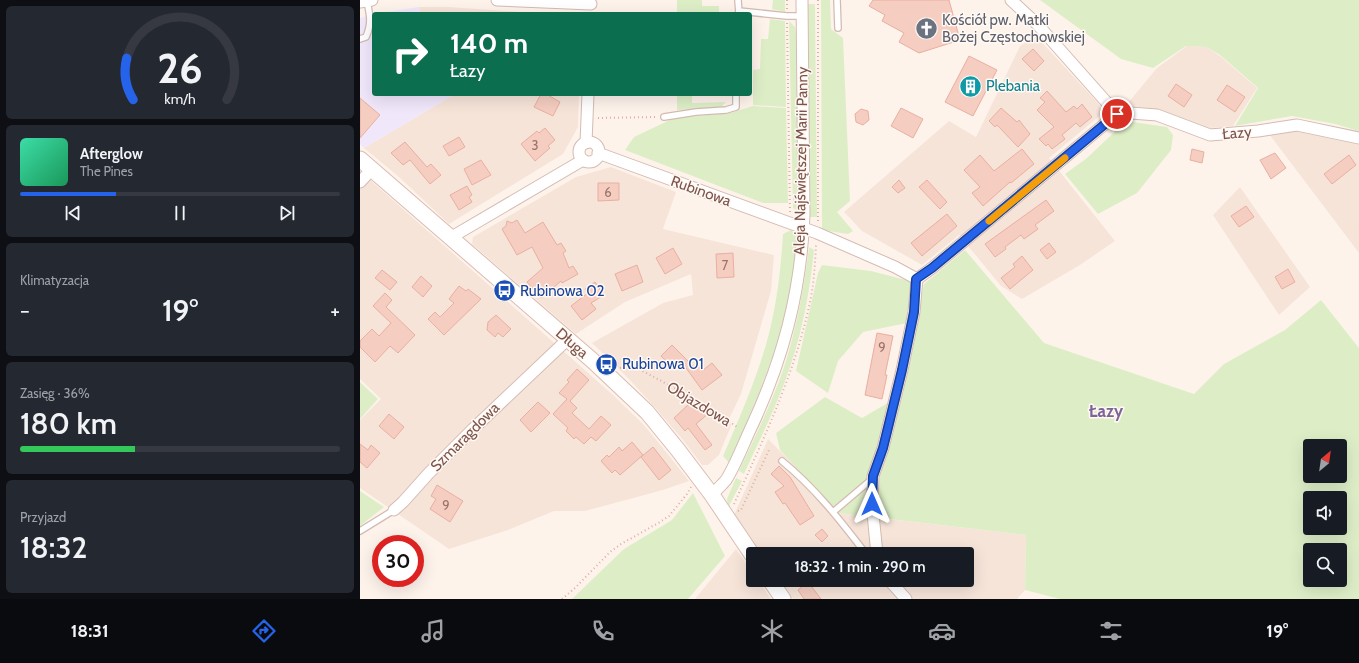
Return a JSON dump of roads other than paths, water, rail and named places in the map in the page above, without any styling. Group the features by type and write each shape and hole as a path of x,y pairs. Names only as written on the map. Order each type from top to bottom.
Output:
{"street":[{"path":"497,0 590,6"},
{"name":"Aleja Najświętszej Marii Panny","path":"712,495 726,480 762,404 778,364 790,320 798,278 803,229 802,0"},
{"path":"876,547 872,504 872,479 883,448 902,370 914,312 916,279 932,268 1117,114 1038,25 1011,0"},
{"path":"583,160 579,152 581,147 586,143 588,96"},
{"name":"Łazy","path":"1117,114 1131,113 1157,115 1210,135 1258,131 1297,125 1359,138"},
{"name":"Rubinowa","path":"586,143 595,145 598,153 790,225 817,233 895,267 916,279"},
{"path":"450,238 583,160 592,162 596,159 598,153"},
{"name":"Długa","path":"360,159 568,339 647,412 712,495 747,547"},
{"path":"360,182 372,169"},
{"name":"Szmaragdowa","path":"394,510 473,429 568,339"},
{"path":"775,587 783,599"},
{"path":"895,587 906,599"}],"lane":[{"path":"738,0 739,12"},
{"path":"837,0 838,28"},
{"path":"360,39 366,37 370,28 370,15 366,1"},
{"path":"752,13 802,16"},
{"path":"664,117 696,112 726,110 736,106 736,96"},
{"path":"782,461 800,477 833,512 860,547"},
{"path":"833,512 872,479"},
{"name":"Szmaragdowa","path":"360,531 394,510"}],"place":[{"name":"Kościół pw. Matki Bożej Częstochowskiej","path":"927,29"},
{"name":"Plebania","path":"971,86"},
{"name":"Rubinowa 02","path":"505,291"},
{"name":"Rubinowa 01","path":"607,364"}],"district":[{"name":"Łazy","path":"1106,411"}]}
